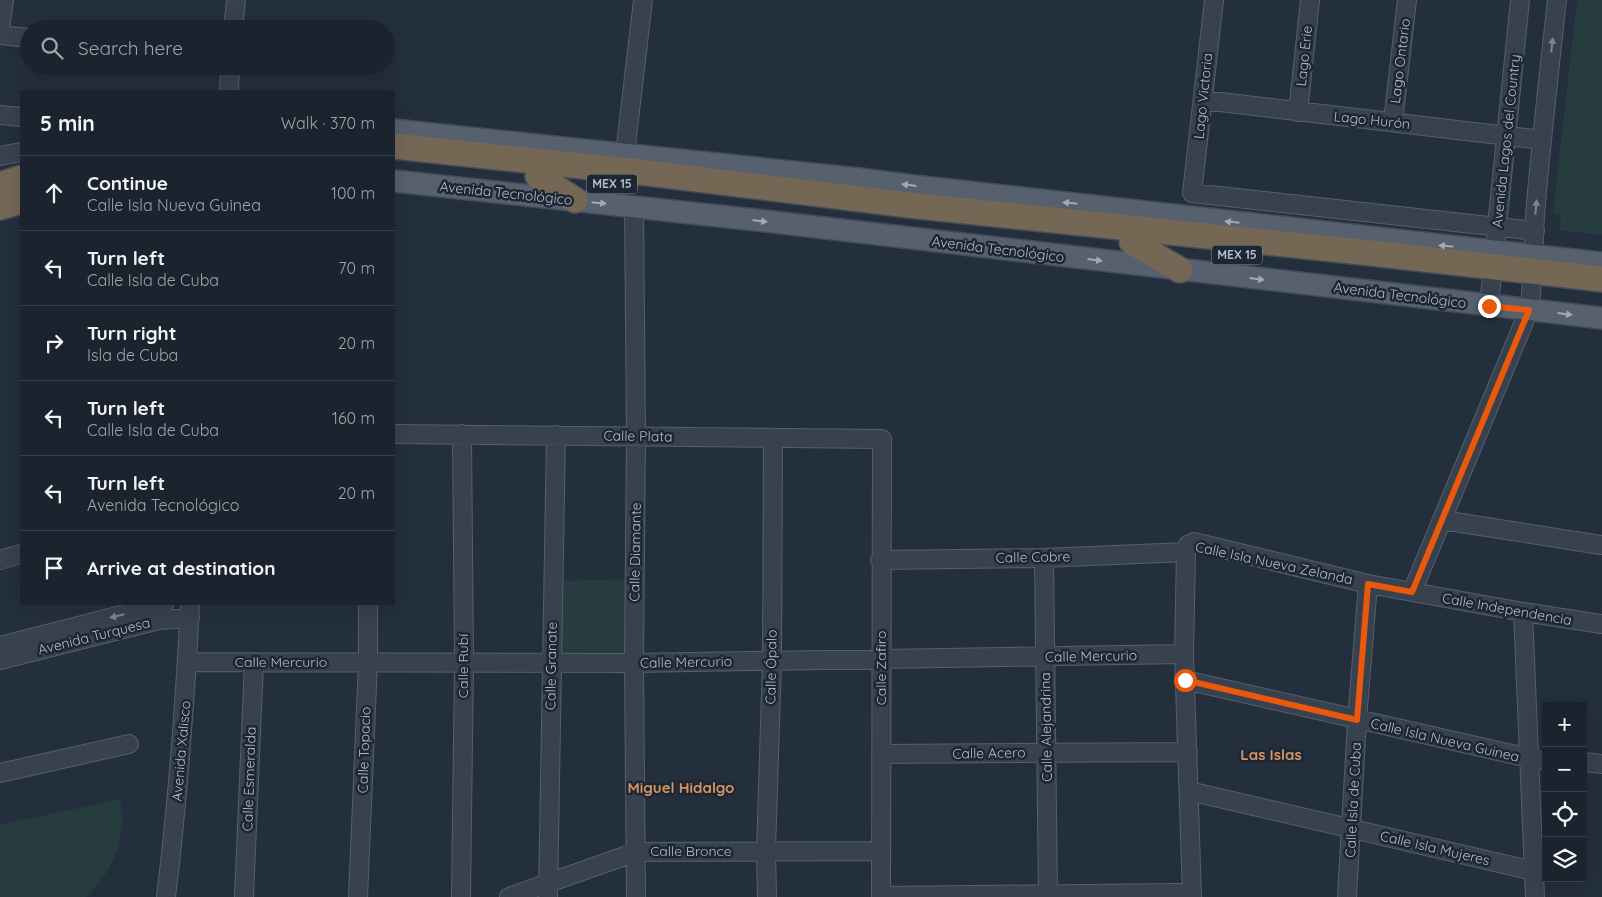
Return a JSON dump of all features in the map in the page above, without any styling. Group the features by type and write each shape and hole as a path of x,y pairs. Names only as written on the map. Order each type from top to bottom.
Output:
{"highway":[{"name":"Avenida Tecnológico","path":"395,146 706,180 919,206 1371,253 1492,276"},
{"name":"Avenida Tecnológico","path":"395,161 1132,242 1492,276 1533,270 1602,279"},
{"path":"706,180 751,168"},
{"path":"538,176 575,200"},
{"path":"0,184 20,178"},
{"path":"0,207 20,201"},
{"path":"1246,240 1280,227"},
{"path":"1344,234 1371,253"},
{"path":"1132,242 1180,270"},
{"name":"Avenida Tecnológico","path":"1533,270 1602,293"}],"main road":[{"name":"Avenida Tecnológico","path":"395,130 860,179 1344,234 1492,276 1529,310 1602,318"},
{"name":"Avenida Tecnológico","path":"395,181 634,206 1180,270 1492,276"},
{"name":"Avenida Tecnológico","path":"1533,270 1602,263"}],"street":[{"path":"0,28 4,0"},
{"path":"234,20 236,0"},
{"path":"625,154 643,0"},
{"name":"Lago Victoria","path":"1214,0 1192,193 1497,226"},
{"name":"Lago Erie","path":"1298,112 1310,0"},
{"name":"Lago Ontario","path":"1393,122 1407,0"},
{"name":"Avenida Lagos del Country","path":"1492,276 1520,0"},
{"path":"1412,592 1529,310 1542,140 1557,0"},
{"path":"0,35 20,37"},
{"path":"229,90 230,75"},
{"name":"Lago Hurón","path":"1203,100 1542,140"},
{"path":"0,115 20,117"},
{"path":"0,156 20,152"},
{"name":"Calle Diamante","path":"634,206 636,897"},
{"path":"1497,226 1534,231"},
{"name":"Calle Plata","path":"395,434 882,438"},
{"name":"Calle Rubí","path":"461,897 464,662 462,434"},
{"name":"Calle Granate","path":"548,890 556,435"},
{"name":"Calle Ópalo","path":"767,897 766,851 772,660 773,438"},
{"name":"Calle Zafiro","path":"881,897 880,560 882,438"},
{"path":"1442,520 1601,545"},
{"name":"Calle Isla Nueva Zelanda","path":"1186,552 1188,545 1194,542 1368,584"},
{"path":"1186,552 1184,654 1192,897"},
{"name":"Calle Cobre","path":"880,560 1044,558 1186,552"},
{"path":"0,560 20,554"},
{"name":"Calle Alejandrina","path":"1044,558 1048,896"},
{"name":"Calle Independencia","path":"1368,584 1602,624"},
{"name":"Calle Isla de Cuba","path":"1347,897 1357,720 1368,584"},
{"name":"Avenida Turquesa","path":"0,646 160,605"},
{"name":"Calle Topacio","path":"358,897 368,662 368,605"},
{"name":"Avenida Turquesa","path":"0,660 190,611"},
{"name":"Avenida Xalisco","path":"166,897 175,822 188,662 190,611"},
{"path":"1523,612 1538,759 1534,871 1535,897"},
{"name":"Calle Mercurio","path":"188,662 634,663 1184,654"},
{"name":"Calle Esmeralda","path":"244,897 254,662"},
{"name":"Calle Isla Nueva Guinea","path":"1185,680 1538,759"},
{"path":"0,774 129,744"},
{"name":"Calle Acero","path":"881,754 1188,752"},
{"path":"1587,762 1602,764"},
{"name":"Calle Isla Mujeres","path":"1189,791 1534,871"},
{"name":"Calle Bronce","path":"509,897 548,890 636,852 881,851"},
{"path":"881,897 1048,896 1179,892 1186,897"}],"green space":[{"path":"1577,0 1602,0 1602,235 1559,230 1561,216 1553,212"},
{"path":"628,579 627,658 561,658 561,581"},
{"path":"120,799 122,826 116,853 106,873 87,897 0,897 0,825"}],"district":[{"name":"Las Islas","path":"1271,755"},
{"name":"Miguel Hidalgo","path":"681,788"}],"route":[{"path":"1185,680 1357,720 1368,584 1412,592 1529,310 1489,306"}]}
